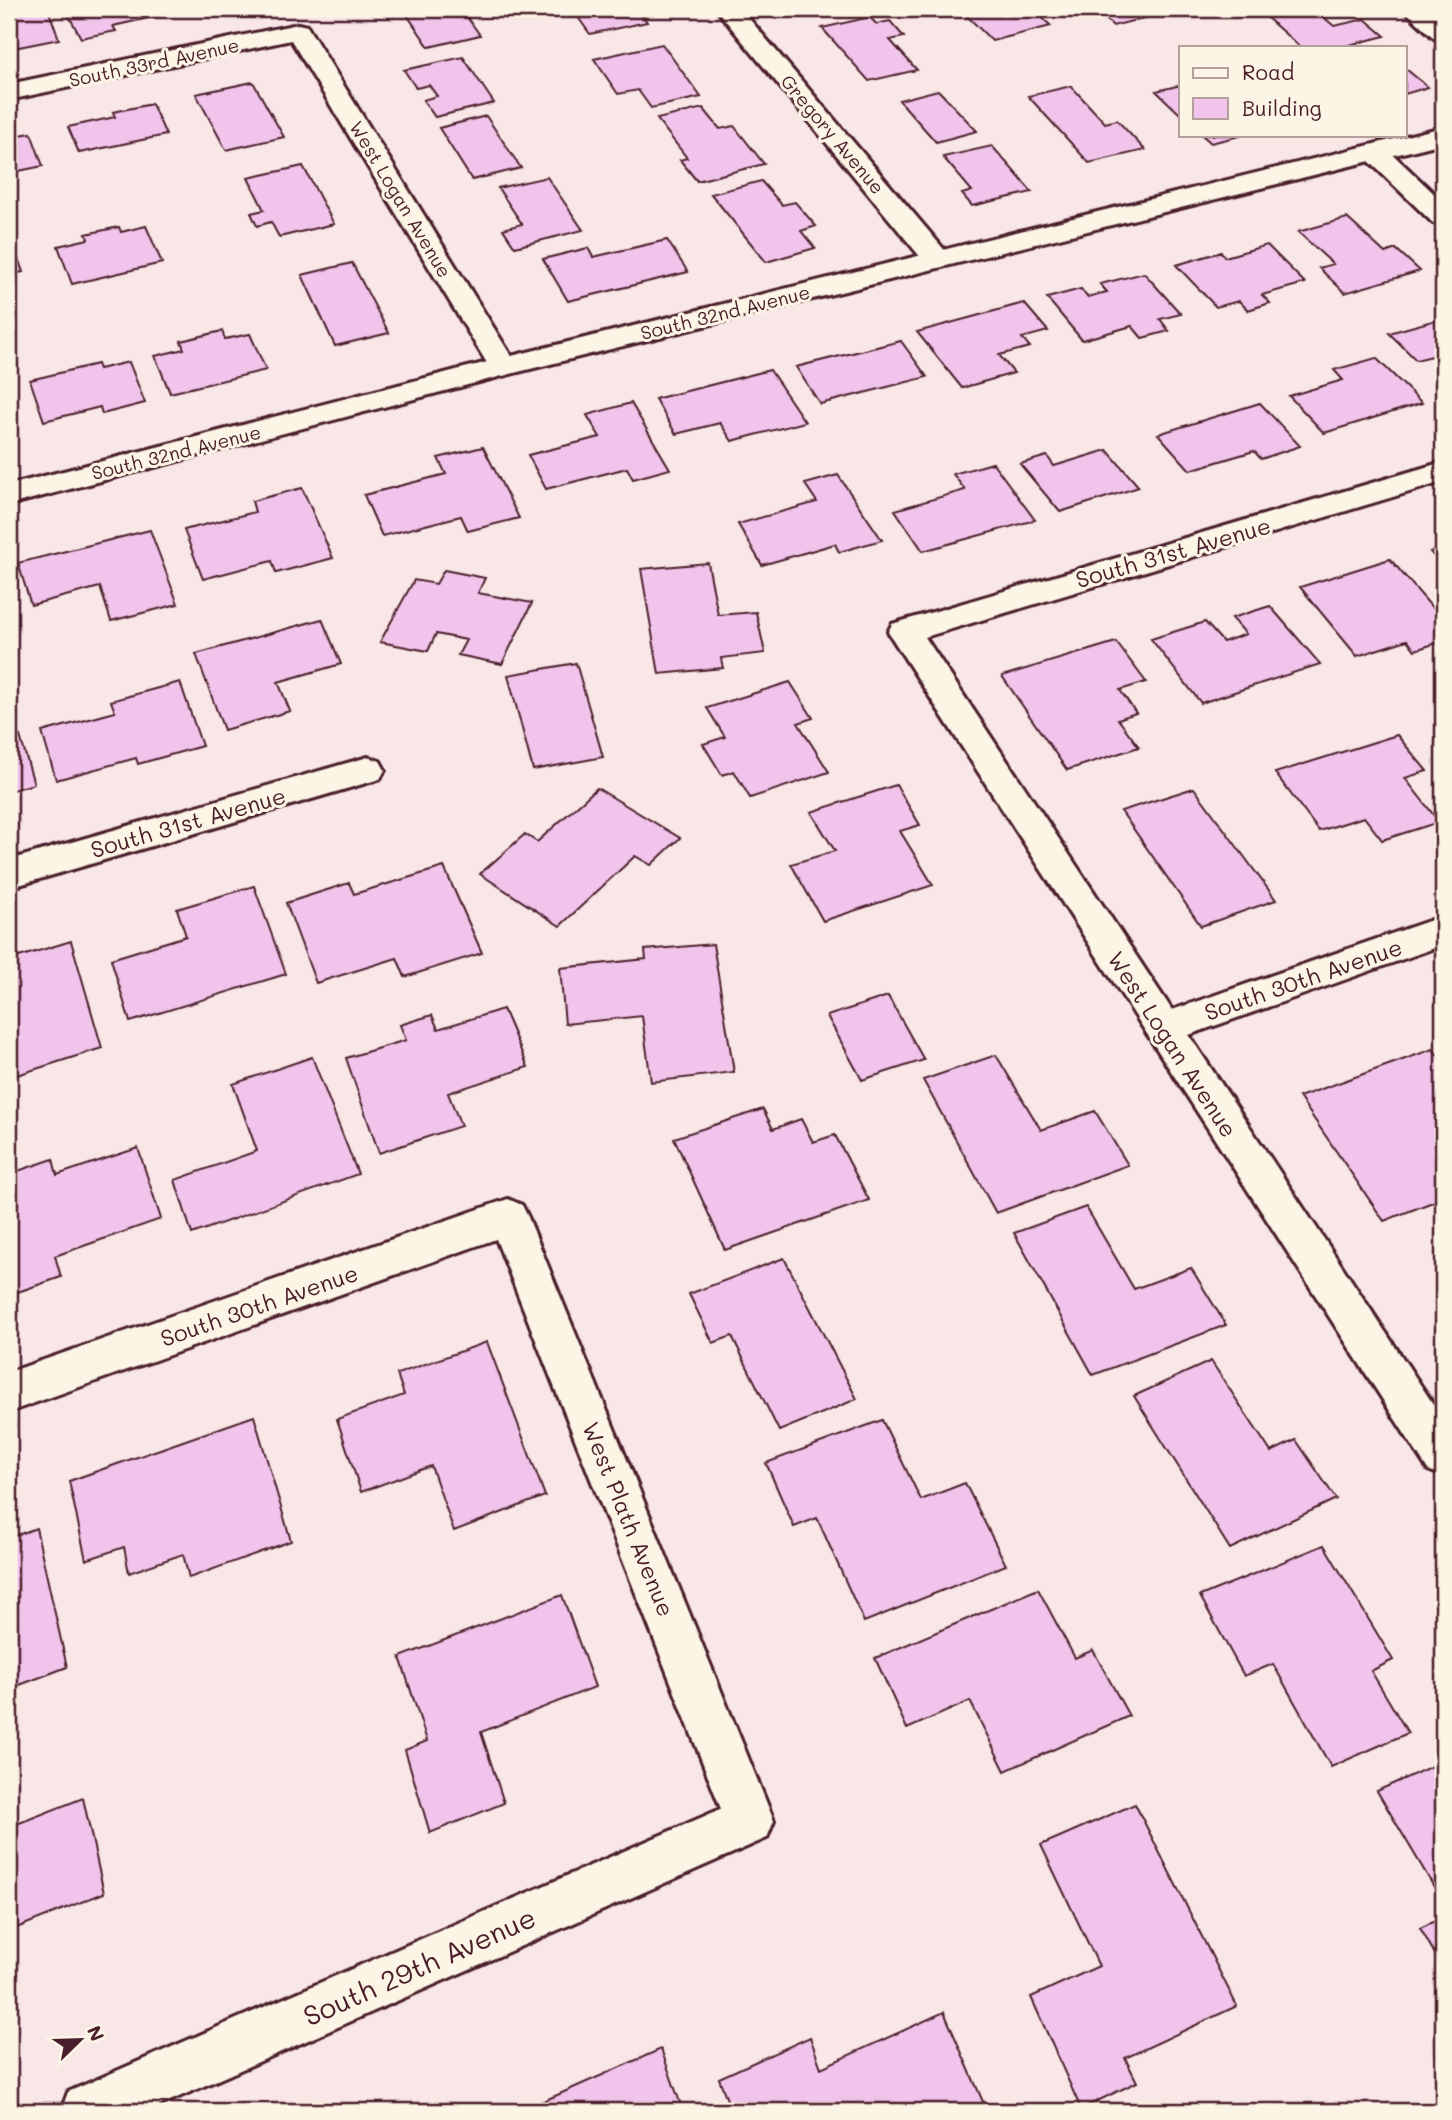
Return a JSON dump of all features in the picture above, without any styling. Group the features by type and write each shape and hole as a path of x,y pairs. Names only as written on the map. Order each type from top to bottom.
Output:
{"street":[{"name":"Gregory Avenue","path":"728,9 937,259"},
{"path":"1415,9 1443,33"},
{"name":"South 33rd Avenue","path":"9,92 298,31"},
{"name":"West Logan Avenue","path":"298,31 503,367"},
{"name":"South 32nd Avenue","path":"9,495 503,367 1443,135"},
{"path":"1376,153 1443,217"},
{"name":"South 31st Avenue","path":"904,632 1443,472"},
{"name":"West Logan Avenue","path":"904,632 1443,1456"},
{"name":"South 31st Avenue","path":"9,874 368,771"},
{"name":"South 30th Avenue","path":"1163,1029 1443,930"},
{"name":"South 30th Avenue","path":"9,1392 508,1217"},
{"name":"West Plath Avenue","path":"508,1217 750,1821"},
{"name":"South 29th Avenue","path":"87,2111 750,1821"}],"building":[{"path":"9,9 48,9 59,39 9,49"},
{"path":"65,9 168,9 171,13 113,26 116,31 81,38"},
{"path":"403,9 461,9 480,35 429,47"},
{"path":"572,9 638,9 647,22 590,34"},
{"path":"1033,9 1051,26 992,41 961,10"},
{"path":"1095,9 1144,9 1152,16 1113,26"},
{"path":"1257,9 1314,9 1334,26 1365,19 1385,36 1345,46 1299,46"},
{"path":"870,17 876,24 890,21 904,37 890,40 917,70 869,81 822,28"},
{"path":"662,44 701,97 651,108 638,90 618,94 594,59"},
{"path":"463,57 494,103 435,117 423,100 437,96 429,85 416,88 404,70"},
{"path":"1406,69 1428,87 1406,94"},
{"path":"253,82 284,137 226,150 196,94"},
{"path":"1179,85 1179,113 1156,91"},
{"path":"1071,86 1105,123 1117,120 1145,150 1089,163 1028,96"},
{"path":"938,90 977,131 936,142 899,100"},
{"path":"152,104 166,135 79,153 68,127 115,117 113,112"},
{"path":"703,108 720,129 734,126 764,164 697,181 680,160 687,158 657,119"},
{"path":"486,116 521,168 472,180 439,128"},
{"path":"31,133 43,166 9,173 9,137"},
{"path":"1203,136 1240,136 1211,143"},
{"path":"992,146 1032,192 972,206 962,194 972,191 943,157"},
{"path":"303,166 334,224 279,237 271,222 257,226 251,213 264,210 248,178"},
{"path":"547,177 583,230 515,247 503,229 522,224 498,188"},
{"path":"761,181 782,205 795,202 816,226 801,231 815,248 766,262 711,194"},
{"path":"1347,218 1385,253 1396,249 1420,271 1345,293 1319,268 1333,264 1298,232"},
{"path":"146,226 162,263 72,284 58,246 88,239 86,234 119,227 121,232"},
{"path":"667,240 688,272 568,301 543,259 588,248 593,257"},
{"path":"9,244 13,244 23,272 9,275"},
{"path":"1267,245 1305,283 1262,295 1270,303 1248,310 1239,301 1216,307 1176,265 1221,252 1225,257"},
{"path":"352,263 389,333 335,346 302,275"},
{"path":"1144,273 1181,314 1160,319 1169,331 1142,338 1132,326 1082,340 1047,298 1081,289 1087,297 1107,292 1100,284"},
{"path":"1024,303 1048,331 1022,338 1030,347 999,355 1014,373 962,388 917,332"},
{"path":"1443,318 1443,367 1432,356 1416,360 1389,333"},
{"path":"222,331 225,339 250,334 266,370 170,393 155,356 184,349 181,341"},
{"path":"901,341 927,377 820,404 796,367"},
{"path":"1376,358 1422,403 1324,433 1289,396 1343,380 1334,370"},
{"path":"129,362 145,403 102,414 100,407 44,421 30,380 97,364 99,369"},
{"path":"770,370 805,422 732,441 720,423 676,434 655,399"},
{"path":"631,403 670,469 633,479 627,468 546,489 528,455 600,437 587,415"},
{"path":"1260,403 1300,446 1261,459 1254,451 1190,470 1158,434"},
{"path":"483,447 519,518 468,531 461,516 382,536 364,495 446,474 438,458"},
{"path":"1107,450 1139,487 1060,512 1020,464 1047,456 1054,466"},
{"path":"993,463 1035,520 923,551 895,510 965,490 953,474"},
{"path":"838,475 882,540 839,552 835,544 762,565 738,524 817,502 805,484"},
{"path":"302,488 333,558 276,573 272,561 203,579 184,530 255,512 252,501"},
{"path":"150,530 178,604 111,621 100,587 31,605 18,563"},
{"path":"1443,548 1443,567 1430,552"},
{"path":"1390,559 1443,620 1443,641 1415,650 1407,640 1357,656 1300,587"},
{"path":"708,563 718,615 756,612 765,653 721,658 723,668 659,674 641,569"},
{"path":"444,570 485,578 478,593 532,603 502,664 458,655 466,640 436,634 428,651 380,642 414,580 436,584"},
{"path":"1270,606 1320,664 1201,703 1151,639 1205,622 1223,642 1246,634 1232,618"},
{"path":"322,619 341,664 278,682 290,711 224,730 196,654"},
{"path":"1116,642 1146,682 1120,690 1136,713 1118,719 1139,747 1067,770 1002,676"},
{"path":"576,663 603,757 533,770 508,675"},
{"path":"180,682 202,746 138,764 136,758 56,780 42,732 115,712 111,701"},
{"path":"790,682 813,718 798,723 829,772 750,798 734,771 722,775 703,744 725,737 707,708"},
{"path":"1397,735 1427,771 1405,778 1439,822 1382,840 1364,817 1319,831 1275,773"},
{"path":"20,736 34,784 9,791 9,739"},
{"path":"896,785 920,825 900,831 933,885 823,921 791,864 835,851 811,812"},
{"path":"597,788 680,838 651,865 635,856 560,926 480,874 525,834 537,842"},
{"path":"1194,788 1276,900 1201,926 1121,811"},
{"path":"444,867 482,953 405,977 397,958 316,983 286,903 349,883 354,894"},
{"path":"254,886 286,974 130,1022 111,959 186,936 177,909"},
{"path":"71,941 102,1048 14,1076 9,1058 9,960"},
{"path":"713,944 734,1072 651,1082 642,1016 565,1024 560,968 646,959 645,950"},
{"path":"888,996 924,1060 862,1080 827,1016"},
{"path":"503,1009 528,1067 448,1093 461,1126 379,1153 346,1058 406,1040 400,1025 432,1015 438,1029"},
{"path":"1433,1049 1443,1062 1443,1198 1384,1221 1299,1097"},
{"path":"996,1055 1041,1130 1095,1111 1128,1165 996,1213 923,1080"},
{"path":"312,1057 358,1174 192,1234 175,1180 257,1151 233,1084"},
{"path":"763,1109 773,1129 801,1119 813,1142 835,1135 869,1200 725,1250 674,1138"},
{"path":"138,1148 161,1219 55,1256 61,1277 9,1295 9,1174 53,1159 57,1175"},
{"path":"1086,1207 1134,1289 1191,1268 1226,1325 1093,1375 1014,1233"},
{"path":"784,1258 857,1399 779,1431 732,1336 713,1343 689,1294"},
{"path":"487,1342 545,1496 454,1531 431,1466 361,1492 337,1419 404,1395 397,1374"},
{"path":"1211,1361 1271,1452 1296,1440 1336,1499 1230,1549 1134,1396"},
{"path":"254,1416 291,1541 189,1578 183,1554 129,1573 124,1547 86,1560 69,1481"},
{"path":"882,1420 921,1500 965,1483 1006,1565 864,1622 817,1518 794,1527 766,1463"},
{"path":"36,1528 67,1667 9,1689 9,1538"},
{"path":"1324,1545 1393,1660 1371,1671 1408,1733 1331,1767 1273,1664 1244,1676 1200,1596"},
{"path":"1038,1589 1075,1658 1093,1650 1129,1716 1005,1771 970,1701 907,1729 875,1658"},
{"path":"562,1595 595,1687 481,1732 504,1803 430,1833 405,1750 427,1741 400,1657"},
{"path":"1443,1761 1443,1902 1377,1791"},
{"path":"83,1798 104,1893 9,1931 9,1827"},
{"path":"1135,1804 1237,2006 1125,2058 1137,2082 1081,2109 1031,1997 1099,1966 1041,1845"},
{"path":"1443,1917 1443,1968 1420,1928"},
{"path":"944,2012 987,2111 731,2111 719,2078 810,2037 821,2068"},
{"path":"661,2049 683,2111 521,2111"}]}
